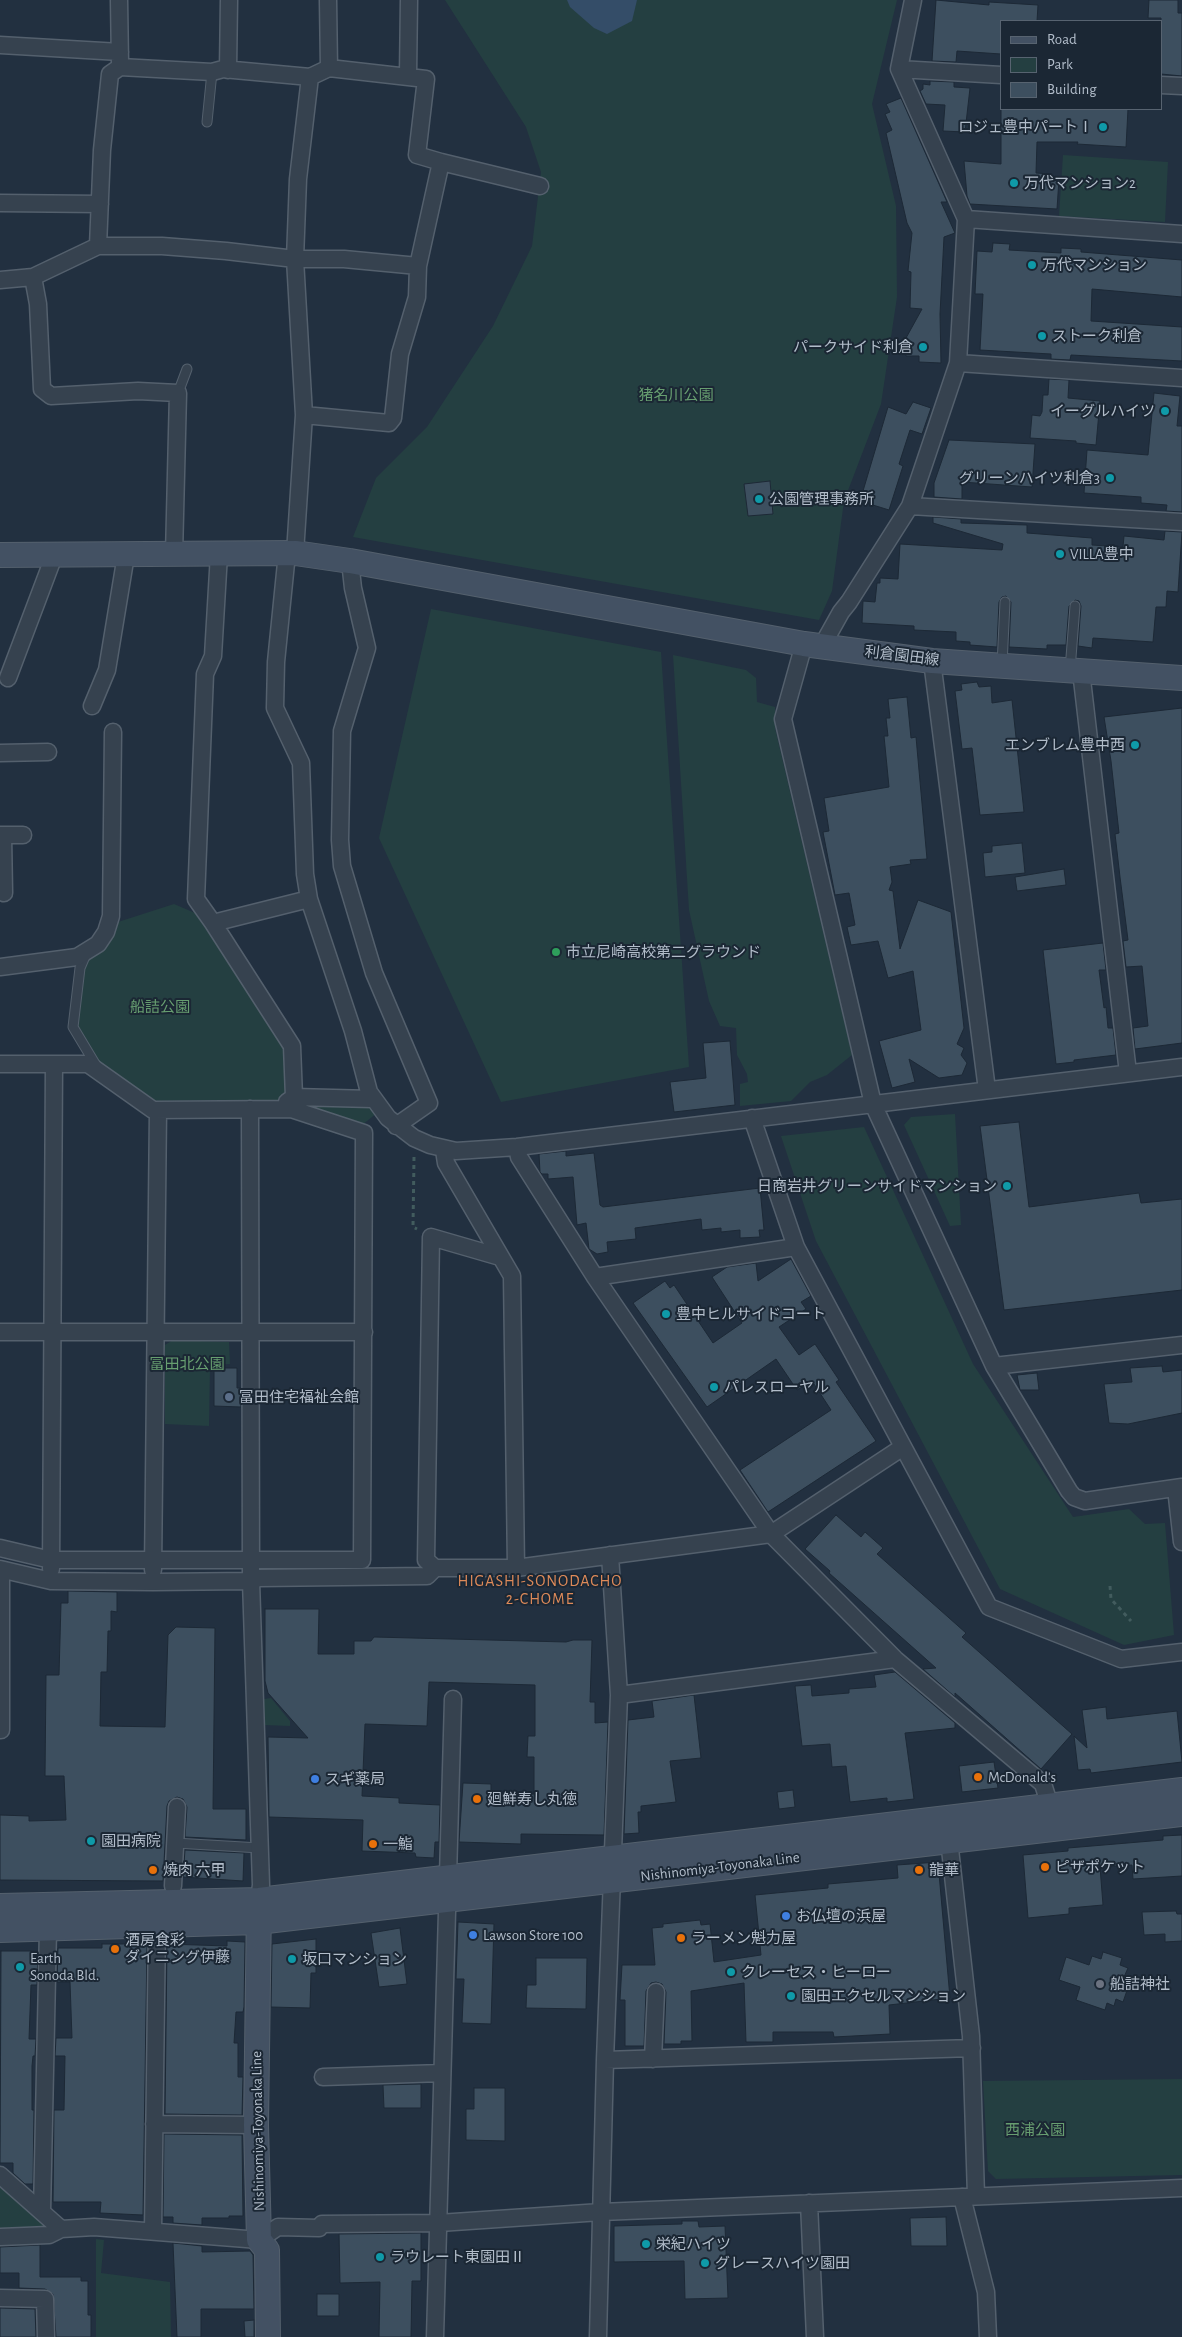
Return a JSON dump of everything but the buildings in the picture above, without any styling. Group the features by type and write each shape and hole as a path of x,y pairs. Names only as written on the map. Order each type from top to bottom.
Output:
{"main road":[{"name":"利倉園田線","path":"0,555 291,553 350,561 813,645 932,661 1182,678"},
{"name":"Nishinomiya-Toyonaka Line","path":"0,1930 157,1925 258,1911 449,1876 1182,1790"},
{"name":"Nishinomiya-Toyonaka Line","path":"0,1906 258,1911 448,1900 1182,1814"},
{"name":"Nishinomiya-Toyonaka Line","path":"258,1911 256,2125 259,2240 267,2250 268,2337"}],"street":[{"path":"98,246 102,150 110,74 120,59 119,0"},
{"path":"228,70 229,0"},
{"path":"328,0 329,68"},
{"path":"408,76 409,0"},
{"path":"912,0 899,69 966,219 958,363 910,506 849,602 813,645 783,719 873,1104 994,1366 1074,1497 1085,1501 1179,1488 1182,1542"},
{"path":"0,44 212,72 228,70 310,77 329,68 426,79 417,155 540,186"},
{"path":"899,69 1000,75"},
{"path":"310,77 298,179 295,260 304,415 291,553 276,662 274,708 301,763 305,874 309,898 353,1031 372,1099 396,1126 414,1138 444,1150 466,1151 1182,1067"},
{"path":"1162,85 1182,86"},
{"path":"304,415 389,422 393,418 400,354 417,298 418,266 441,162"},
{"path":"0,203 100,204"},
{"path":"966,219 1182,234"},
{"path":"0,280 33,277 98,246 208,249 295,260 344,259 418,266"},
{"path":"33,277 38,304 42,389 51,396 138,391 178,393 174,555"},
{"path":"958,363 1182,378"},
{"path":"910,506 1182,522"},
{"path":"219,554 213,656 205,674 196,899 292,1046 294,1097"},
{"path":"92,706 107,670 126,555"},
{"path":"8,678 54,556"},
{"path":"350,561 353,588 367,648 342,731 340,840 342,866 374,972 429,1103 396,1126"},
{"path":"932,661 987,1090"},
{"path":"1076,671 1128,1073"},
{"path":"0,966 77,957 98,944 106,932 111,916 113,732"},
{"path":"0,753 48,752"},
{"path":"4,893 2,834 23,834"},
{"path":"213,923 309,898"},
{"path":"0,1064 88,1064 153,1110 292,1109 364,1134 362,1568"},
{"path":"52,1581 54,1064"},
{"path":"277,1109 294,1097 372,1099"},
{"path":"250,1109 252,1332 251,1582 261,1884 258,1911"},
{"path":"153,1582 158,1110"},
{"path":"752,1118 796,1246 989,1607 1121,1658 1182,1652"},
{"path":"517,1146 519,1157 595,1277 771,1534 895,1659 1043,1784 1050,1806"},
{"path":"444,1150 446,1163 512,1276 516,1568"},
{"path":"500,1258 431,1237 426,1560 435,1568 516,1568 771,1534 903,1447"},
{"path":"595,1277 796,1246"},
{"path":"0,1332 364,1332"},
{"path":"994,1366 1182,1345"},
{"path":"0,1548 51,1560 251,1560 362,1568 427,1576 435,1568"},
{"path":"598,2337 605,2060 619,1695 610,1555"},
{"path":"1,1730 1,1570 52,1581 251,1582 259,1578 362,1568"},
{"path":"619,1695 895,1659"},
{"path":"435,2337 453,1699"},
{"path":"173,1886 177,1807"},
{"path":"949,1840 972,2048 969,2196 986,2292 988,2337"},
{"path":"153,2232 157,1925"},
{"path":"42,2212 48,1929"},
{"path":"653,2058 656,1992"},
{"path":"605,2060 972,2048"},
{"path":"323,2077 442,2073"},
{"path":"154,2124 256,2125"},
{"path":"0,2175 60,2229"},
{"path":"0,2237 49,2235 60,2229 94,2227 259,2240 278,2227 319,2228 322,2224 439,2223 601,2212 1182,2188"},
{"path":"809,2203 816,2337"},
{"path":"0,2298 45,2299 46,2337"}],"lane":[{"path":"207,122 212,72"},
{"path":"178,393 187,369"},
{"path":"1002,666 1005,602"},
{"path":"1075,606 1076,671"},
{"path":"88,951 80,968 73,1027 100,1072"},
{"path":"175,1844 260,1848"}],"path":[{"path":"414,1138 413,1227 431,1237"},
{"path":"1110,1586 1110,1599 1131,1621"}],"green space":[{"name":"猪名川公園","path":"445,0 897,0 872,104 896,206 897,297 881,404 844,501 832,591 819,620 353,537 376,478 427,427 493,326 532,246 541,172 526,127"},
{"path":"1063,155 1168,162 1165,222 1059,216"},
{"name":"市立尼崎高校第二グラウンド","path":"431,609 661,652 689,1067 501,1102 379,838"},
{"path":"673,655 746,670 756,678 757,702 775,707 775,728 852,1055 827,1075 810,1082 791,1101 740,1106 740,1084 748,1082 747,1074 737,1055 736,1028 720,1026 709,1001 689,910"},
{"name":"船詰公園","path":"174,904 195,913 287,1048 289,1090 279,1100 154,1101 88,1057 71,1028 78,965 118,922"},
{"path":"299,1102 369,1104 377,1113 362,1125 298,1106"},
{"path":"955,1114 961,1225 950,1226 904,1125 911,1117"},
{"path":"864,1127 973,1364 1073,1517 1129,1509 1145,1524 1165,1523 1174,1635 1124,1645 1000,1589 816,1241 781,1136"},
{"name":"冨田北公園","path":"173,1340 229,1342 230,1364 210,1365 209,1426 165,1424 165,1345"},
{"path":"271,1698 290,1721 290,1726 264,1725 264,1699"},
{"name":"西浦公園","path":"1182,2079 1182,2175 996,2179 988,2171 983,2081"},
{"path":"0,2185 52,2229 0,2232"},
{"path":"96,2239 104,2240 101,2273 170,2282 171,2337 96,2337"}],"water":[{"path":"567,0 637,0 632,21 607,34 594,28 570,7"}],"place":[{"name":"ロジェ豊中パートⅠ","path":"1103,127"},
{"name":"万代マンション2","path":"1014,183"},
{"name":"万代マンション","path":"1032,265"},
{"name":"ストーク利倉","path":"1042,336"},
{"name":"パークサイド利倉","path":"923,347"},
{"name":"イーグルハイツ","path":"1165,411"},
{"name":"グリーンハイツ利倉3","path":"1110,478"},
{"name":"公園管理事務所","path":"759,499"},
{"name":"VILLA豊中","path":"1060,554"},
{"name":"エンブレム豊中西","path":"1135,745"},
{"name":"市立尼崎高校第二グラウンド","path":"556,952"},
{"name":"日商岩井グリーンサイドマンション","path":"1007,1186"},
{"name":"豊中ヒルサイドコート","path":"666,1314"},
{"name":"パレスローヤル","path":"714,1387"},
{"name":"冨田住宅福祉会館","path":"229,1397"},
{"name":"McDonald's","path":"978,1777"},
{"name":"スギ薬局","path":"315,1779"},
{"name":"廻鮮寿し丸徳","path":"477,1799"},
{"name":"園田病院","path":"91,1841"},
{"name":"一鮨","path":"373,1844"},
{"name":"ピザポケット","path":"1045,1867"},
{"name":"焼肉 六甲","path":"153,1870"},
{"name":"龍華","path":"919,1870"},
{"name":"お仏壇の浜屋","path":"786,1916"},
{"name":"Lawson Store 100","path":"473,1935"},
{"name":"ラーメン魁力屋","path":"681,1938"},
{"name":"酒房食彩 ダイニング伊藤","path":"115,1949"},
{"name":"坂口マンション","path":"292,1959"},
{"name":"Earth Sonoda Bld.","path":"20,1967"},
{"name":"クレーセス・ヒーロー","path":"731,1972"},
{"name":"船詰神社","path":"1100,1984"},
{"name":"園田エクセルマンション","path":"791,1996"},
{"name":"栄紀ハイツ","path":"646,2244"},
{"name":"ラウレート東園田Ⅱ","path":"380,2257"},
{"name":"グレースハイツ園田","path":"705,2263"}],"district":[{"name":"HIGASHI-SONODACHO 2-CHOME","path":"540,1590"}]}
